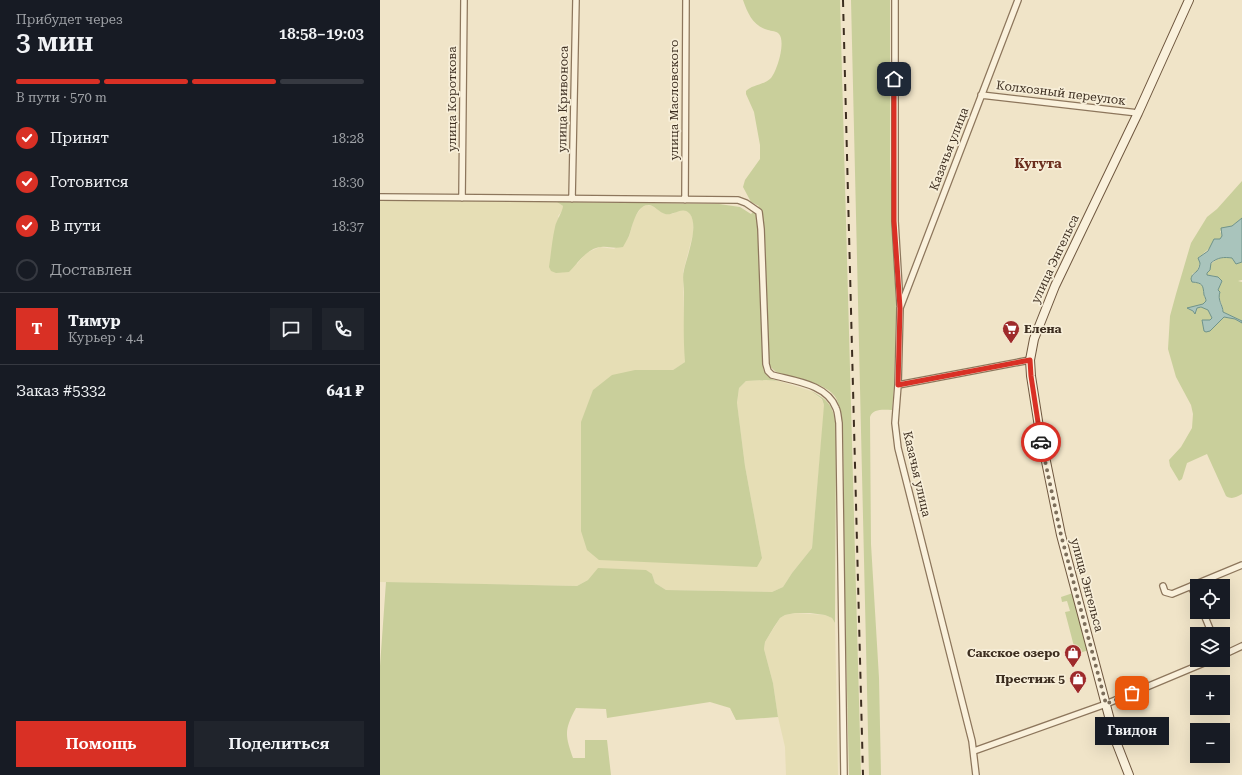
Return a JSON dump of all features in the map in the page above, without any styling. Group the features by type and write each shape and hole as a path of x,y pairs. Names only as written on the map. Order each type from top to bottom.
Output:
{"street":[{"name":"улица Короткова","path":"462,198 464,0"},
{"name":"улица Кривоноса","path":"572,199 576,0"},
{"name":"улица Масловского","path":"685,200 686,0"},
{"path":"895,0 894,221 900,308"},
{"name":"Казачья улица","path":"976,775 974,751 898,448 895,423 898,385 900,308 1018,0"},
{"name":"улица Энгельса","path":"1129,775 1119,752 1061,535 1039,427 1030,360 1034,339 1048,302 1138,113 1189,0"},
{"name":"Колхозный переулок","path":"981,95 1138,113"},
{"path":"380,197 738,200 746,203 759,212 761,229 766,364 768,371 772,375 814,387 824,392 832,400 836,408 839,423 844,775"},
{"path":"898,385 1030,360"},
{"path":"1207,579 1242,564"},
{"path":"1162,586 1165,592 1169,594 1190,586"},
{"path":"1230,652 1242,646"},
{"path":"974,751 1106,704 1194,667"}],"shaded area":[{"path":"380,199 557,202 563,206 563,210 558,216 577,264 586,253 600,247 614,249 629,237 634,218 642,207 647,205 652,206 665,214 672,214 685,210 690,213 693,220 693,234 683,272 685,362 673,370 635,370 762,558 745,466 737,404 739,388 746,381 779,381 811,391 822,400 824,411 812,548 783,587 772,592 666,590 655,583 652,574 588,580 577,586 380,582"},
{"path":"795,613 825,615 832,618 835,623 838,775 786,775 785,747 778,717 773,683 764,649 765,642 780,618 785,615"}],"green space":[{"path":"743,0 840,0 861,775 849,775 843,425 837,401 833,394 823,387 811,382 780,374 769,365 762,215 757,208 759,206 751,202 743,187 745,180 760,159 760,145 754,112 746,91 751,87 771,78 778,63 782,43 778,33 758,26 749,15"},
{"path":"851,0 890,0 890,160 896,308 894,386 892,410 876,411 871,414 870,417 871,544 879,678 881,775 869,775"},
{"path":"1242,181 1242,218 1232,226 1220,231 1222,236 1220,239 1198,258 1200,263 1197,271 1192,274 1192,282 1202,285 1206,301 1203,304 1188,308 1195,313 1197,308 1204,307 1208,310 1212,317 1210,320 1202,320 1204,331 1210,331 1224,317 1235,319 1242,323 1242,494 1232,498 1226,496 1207,454 1187,463 1182,479 1179,481 1170,466 1169,460 1181,447 1192,428 1193,414 1191,405 1176,377 1168,349 1170,316 1191,243 1207,217 1217,209"},
{"path":"557,202 719,204 740,207 751,214 755,210 759,226 763,369 769,377 779,381 746,381 739,388 737,403 745,466 762,558 757,567 599,560 587,550 581,531 581,422 593,390 612,375 635,370 673,370 685,362 683,275 692,242 693,226 690,214 687,211 684,210 672,214 665,214 649,205 645,206 638,212 623,247 596,248 583,256 569,272 556,273 551,271 549,267 555,227 563,206"},
{"path":"1225,257 1232,258 1236,264 1242,262 1242,280 1238,281 1242,282 1242,321 1223,312 1218,294 1219,286 1222,281 1214,276 1207,275 1210,265 1218,259"},
{"path":"811,391 823,398 830,406 834,416 836,430 835,623 832,618 825,615 795,613 785,615 780,618 774,627 765,642 764,649 773,683 778,717 736,720 730,708 710,702 607,718 606,709 576,708 569,722 567,733 568,744 573,758 585,758 585,740 607,740 611,775 380,775 380,666 386,582 577,586 588,580 598,568 646,570 652,574 655,583 666,590 772,592 783,587 812,548 824,405 822,399"},
{"path":"1073,593 1089,650 1076,654 1065,612 1070,611 1067,601 1062,602 1061,597"}],"water":[{"path":"1242,218 1242,262 1236,264 1232,258 1219,259 1211,263 1210,270 1207,275 1218,277 1222,281 1218,290 1220,292 1219,298 1223,312 1242,321 1242,323 1235,319 1224,317 1210,331 1206,332 1204,331 1202,320 1210,320 1212,318 1208,310 1201,307 1197,308 1195,314 1187,308 1203,304 1206,301 1202,285 1192,282 1191,277 1198,270 1200,263 1198,258 1208,251 1214,239 1220,239 1222,236 1221,228 1232,226"}],"railway":[{"path":"843,0 863,775"}],"way so far":[{"path":"1041,442 1061,535 1106,704 1132,693"}],"place":[{"name":"Елена","path":"1011,344"},
{"name":"Сакское озеро","path":"1073,668"},
{"name":"Гвидон","path":"1132,693"},
{"name":"Престиж 5","path":"1078,694"}],"district":[{"name":"Кугута","path":"1038,163"}],"route":[{"path":"894,79 894,221 900,308 898,330 898,385 1030,360 1041,442"}]}
